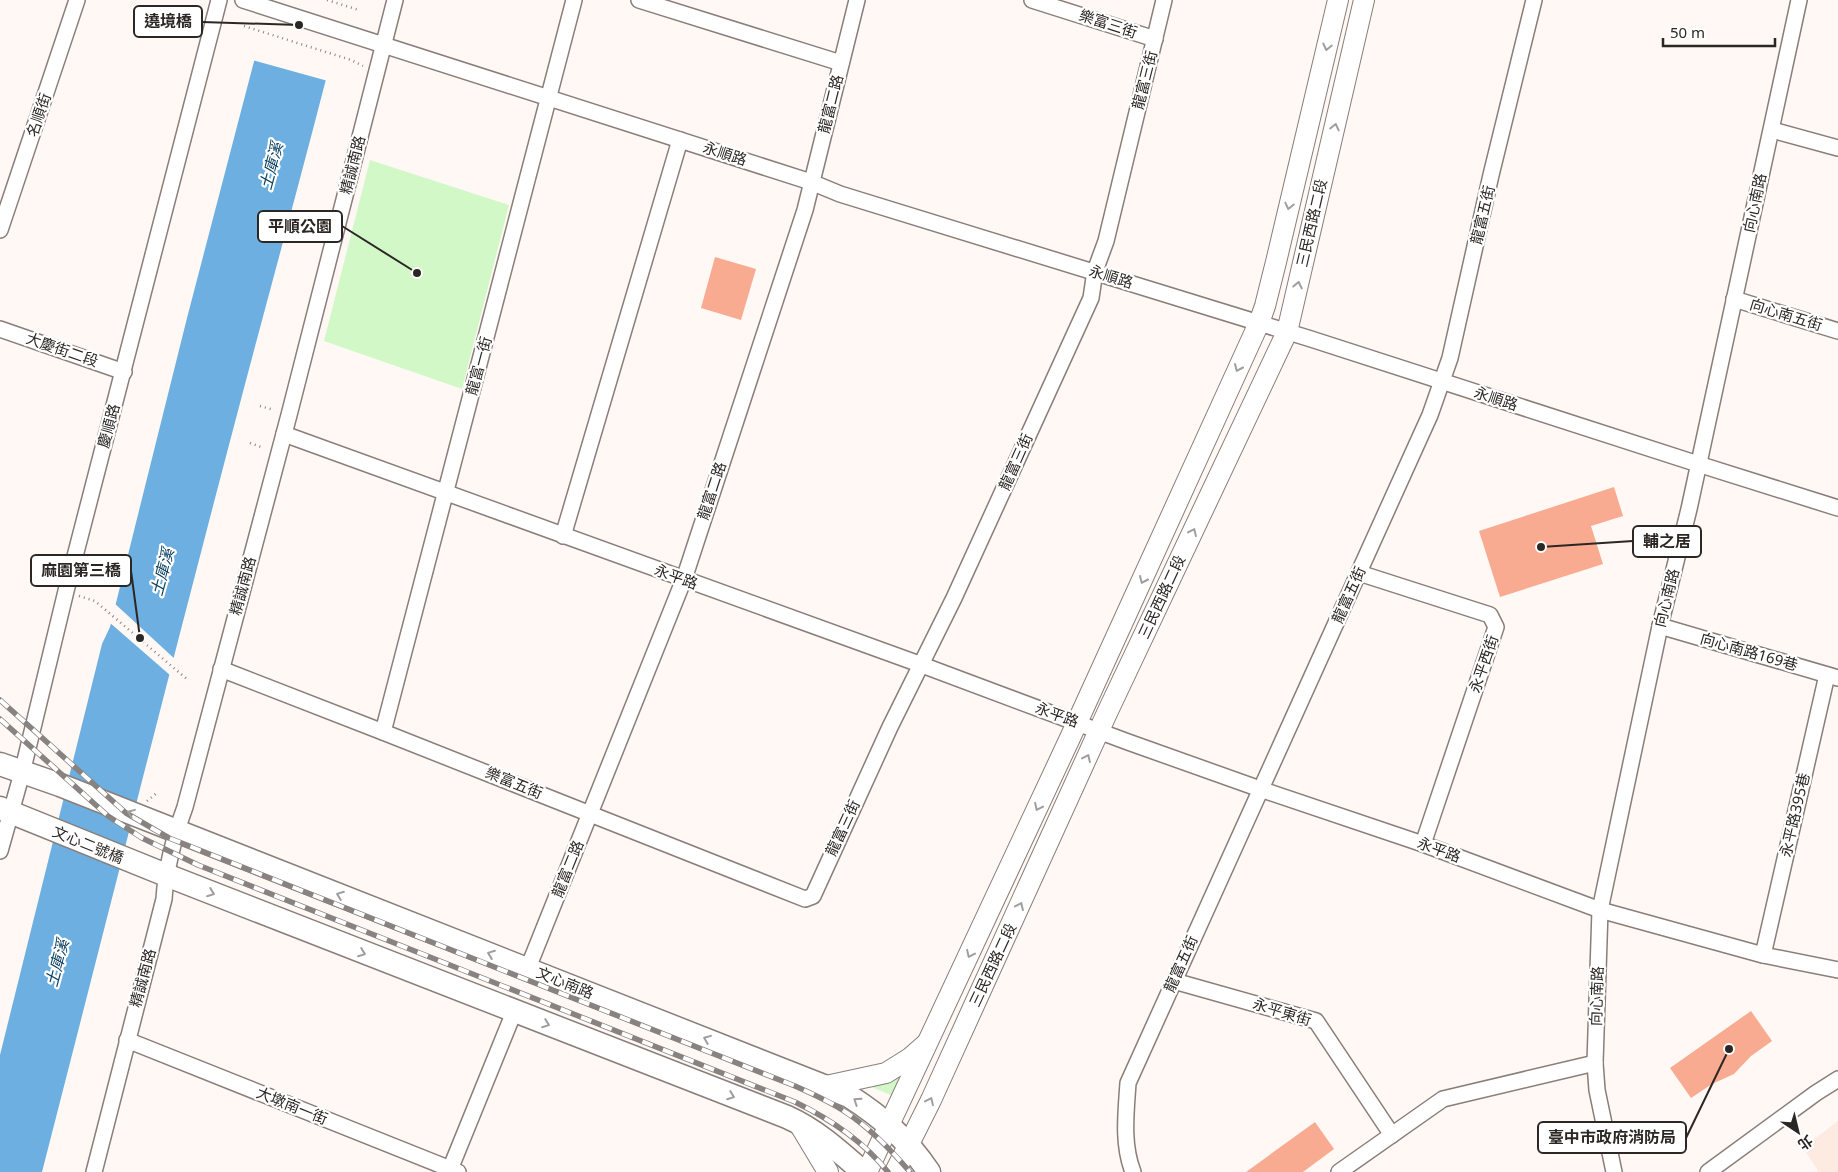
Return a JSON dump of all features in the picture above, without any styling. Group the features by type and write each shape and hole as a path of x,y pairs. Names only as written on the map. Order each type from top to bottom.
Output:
{"main road":[{"path":"0,764 60,785 176,831"},
{"name":"文心二號橋","path":"6,811 166,875"},
{"name":"文心南路","path":"176,831 849,1096 890,1125 909,1145 929,1172"},
{"path":"166,875 798,1122 840,1151 863,1172"}],"street":[{"name":"名順街","path":"0,230 77,0"},
{"name":"慶順路","path":"0,851 6,811 22,773 66,591 219,0"},
{"name":"永順路","path":"242,0 549,97 811,182 840,194 1259,323 1838,508"},
{"name":"精誠南路","path":"94,1172 164,899 166,875 176,831 185,807 284,434 395,0"},
{"name":"龍富一街","path":"383,732 574,0"},
{"path":"639,0 841,63"},
{"name":"龍富二路","path":"528,968 684,579 805,210 857,0"},
{"name":"樂富三街","path":"1032,0 1155,39"},
{"name":"龍富三街","path":"805,899 813,896 890,727 954,598 1091,298 1095,272 1106,241 1164,0"},
{"name":"三民西路二段","path":"867,1172 1078,722 1259,323 1274,271 1338,0"},
{"name":"三民西路二段","path":"895,1172 1099,731 1287,332 1364,0"},
{"name":"龍富五街","path":"1134,1172 1127,1151 1125,1122 1128,1083 1430,414 1450,358 1534,0"},
{"name":"向心南路","path":"1614,1172 1597,1090 1595,1064 1600,910 1660,626 1698,464 1799,0"},
{"path":"1772,130 1838,148"},
{"path":"563,536 680,140"},
{"name":"向心南五街","path":"1734,299 1838,331"},
{"name":"大慶街二段","path":"0,328 124,372"},
{"name":"永平路","path":"284,434 1099,731 1260,789 1423,844 1600,910 1763,956 1838,970"},
{"name":"永平西街","path":"1359,572 1490,615 1496,627 1423,844"},
{"name":"向心南路169巷","path":"1660,626 1833,677"},
{"name":"樂富五街","path":"221,669 805,899"},
{"name":"永平路395巷","path":"1763,956 1833,677"},
{"name":"永平東街","path":"1174,981 1316,1020 1392,1135"},
{"path":"452,1171 514,1012"},
{"name":"大墩南一街","path":"127,1040 452,1171"},
{"path":"826,1086 886,1073 910,1058 928,1043"},
{"path":"1339,1172 1443,1099 1595,1064"},
{"path":"1708,1172 1838,1079"},
{"path":"798,1122 828,1172"}],"path":[{"path":"327,0 359,10"},
{"path":"244,26 351,60 366,67"},
{"path":"260,406 274,410"},
{"path":"250,443 268,449"},
{"path":"95,601 188,680"},
{"path":"147,801 158,792"}],"shaded area":[{"path":"1838,1121 1838,1172 1819,1172 1803,1148"}],"green space":[{"path":"370,160 509,205 462,389 324,341"},
{"path":"905,1069 893,1096 867,1085"}],"water":[{"name":"土庫溪","path":"270,0 346,0 42,1172 0,1172 0,1055 102,644 110,627 187,318"}],"pier":[{"path":"268,0 348,0 328,81 252,60"},
{"path":"113,602 176,660 171,676 109,622"}],"building":[{"path":"715,257 756,269 741,320 701,308"},
{"path":"1614,487 1623,516 1591,526 1603,564 1500,597 1479,531"},
{"path":"1751,1011 1772,1041 1751,1056 1734,1074 1712,1084 1691,1098 1670,1068"},
{"path":"1315,1122 1334,1149 1303,1172 1246,1172"}],"railway":[{"path":"0,700 126,813 169,838 822,1098 856,1119 880,1140 910,1172"},
{"path":"0,719 108,816 142,838 198,865 795,1102 821,1116 857,1141 888,1172"}],"place":[{"name":"遶境橋","path":"299,25"},
{"name":"平順公園","path":"417,273"},
{"name":"輔之居","path":"1541,547"},
{"name":"麻園第三橋","path":"140,638"},
{"name":"臺中市政府消防局","path":"1729,1049"}]}
